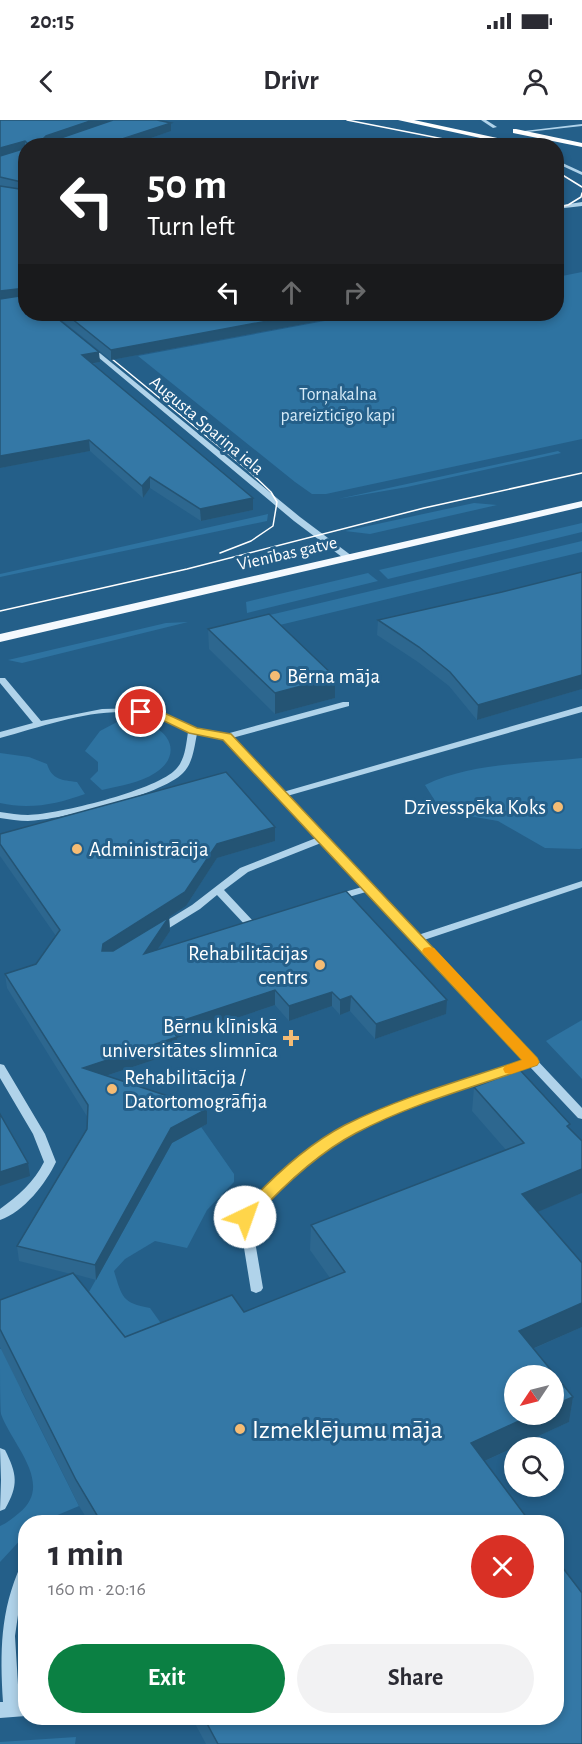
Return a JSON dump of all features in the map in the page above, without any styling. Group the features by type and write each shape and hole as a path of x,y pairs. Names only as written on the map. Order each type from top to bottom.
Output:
{"highway":[{"path":"402,120 493,138"},
{"path":"474,122 548,138"},
{"path":"564,141 582,145"}],"main road":[{"name":"Vienības gatve","path":"0,638 582,504"}],"street":[{"path":"483,120 495,126"},
{"path":"518,132 582,125"},
{"path":"564,165 582,174"},
{"path":"564,207 582,204"},
{"name":"Augusta Spariņa iela","path":"81,341 297,519 349,558"},
{"path":"2,680 39,724"},
{"path":"0,735 87,714 123,711 158,714 194,731 226,737 346,704"},
{"path":"282,795 582,709"},
{"path":"0,815 28,818 51,815 153,788 177,775 187,761 194,731"},
{"path":"226,737 582,1115"},
{"path":"148,937 196,907 244,870 323,839"},
{"path":"417,939 582,884"},
{"path":"326,901 369,888"},
{"path":"218,890 250,925 272,918"},
{"path":"256,1288 245,1217 273,1186 349,1130 391,1110 532,1062"},
{"path":"0,1068 39,1134 50,1162 42,1179 19,1202 0,1215"},
{"path":"0,1454 10,1475 6,1494 0,1505"},
{"path":"12,1709 4,1633 10,1598 18,1584"}],"green space":[{"name":"Torņakalna pareizticīgo kapi","path":"582,272 582,439 326,494 312,494 295,482 138,356 325,321 564,321 564,276"},
{"path":"558,451 561,453 407,487 338,499"},
{"path":"474,503 497,505 370,534 345,531"},
{"path":"268,514 267,521 0,577 0,574"},
{"path":"582,523 582,532 388,579 379,570"},
{"path":"582,541 582,552 259,630 249,620"},
{"path":"368,573 378,581 247,613 246,602"},
{"path":"188,622 22,663 8,660 166,623"},
{"path":"117,722 141,723 154,727 167,738 171,750 170,756 162,768 143,779 102,790 90,779 98,771 98,762 85,751 100,731"},
{"path":"0,753 29,757 47,764 55,776 62,780 77,782 85,794 43,805 22,806 0,803"},
{"path":"582,758 582,848 580,849 545,848 498,821 458,814 437,804 425,785 443,777 482,768"},
{"path":"582,1020 582,1079 546,1041"},
{"path":"192,1114 234,1174 234,1182 207,1210 187,1248 155,1241 125,1259 114,1271 124,1297 134,1304 150,1308 175,1343 118,1366 84,1301 173,1141 182,1137 187,1131"},
{"path":"51,1330 21,1390 79,1506 58,1515 18,1515 18,1543 0,1562 0,1526 19,1513 29,1502 33,1490 28,1464 1,1414 0,1349"},
{"path":"76,1737 75,1744 0,1744 0,1742"}],"building":[{"path":"0,120 93,120 44,138 18,138 18,143 0,148"},
{"path":"113,120 157,120 171,123 125,138 61,138"},
{"path":"18,150 18,181 0,177 0,156"},
{"path":"0,186 18,189 18,289 0,291"},
{"path":"18,296 18,321 61,321 99,352 82,355 253,498 200,509 150,477 142,486 89,440 0,456 0,299"},
{"path":"75,321 267,321 111,350"},
{"path":"582,572 582,675 478,705 450,672 419,647 378,620 502,592"},
{"path":"269,614 335,677 275,693 208,629"},
{"path":"226,772 275,827 217,844 185,892 103,944 102,951 113,951 169,917 144,954 346,891 447,1000 376,1024 351,996 340,1000 332,992 289,1006 275,990 169,1025 177,1037 83,1068 207,1109 171,1128 95,1265 17,1246 87,1129 88,1105 5,974 36,964 60,930 0,844 0,834"},
{"path":"520,1070 570,1124 567,1126 582,1141 582,1169 522,1194 582,1263 582,1303 519,1331 547,1365 504,1365 504,1425 510,1425 471,1443 504,1487 504,1497 511,1497 525,1515 97,1515 76,1480 0,1329 0,1300 73,1273 125,1337 232,1295 244,1312 345,1272 311,1225 524,1143 474,1087"},
{"path":"0,1114 28,1163 0,1172"},
{"path":"564,1386 573,1397 564,1401"},
{"path":"564,1569 582,1593 582,1744 218,1744 208,1725 564,1725"}],"tram line":[{"path":"347,120 438,138"},
{"path":"564,176 582,187"},
{"path":"564,206 581,197 582,193"},
{"path":"101,350 249,471 271,492 277,502 273,526 251,541 220,553"},
{"path":"0,611 187,569 424,508 582,473"}],"slow traffic":[{"path":"429,951 532,1062 511,1069"}],"place":[{"name":"Bērna māja","path":"275,676"},
{"name":"Dzīvesspēka Koks","path":"558,807"},
{"name":"Administrācija","path":"77,849"},
{"name":"Rehabilitācijas centrs","path":"320,965"},
{"name":"Bērnu klīniskā universitātes slimnīca","path":"291,1038"},
{"name":"Rehabilitācija / Datortomogrāfija","path":"112,1089"},
{"name":"Izmeklējumu māja","path":"240,1429"}],"route":[{"path":"141,712 158,714 194,731 226,737 532,1062 391,1110 349,1130 273,1186 245,1217"}]}
